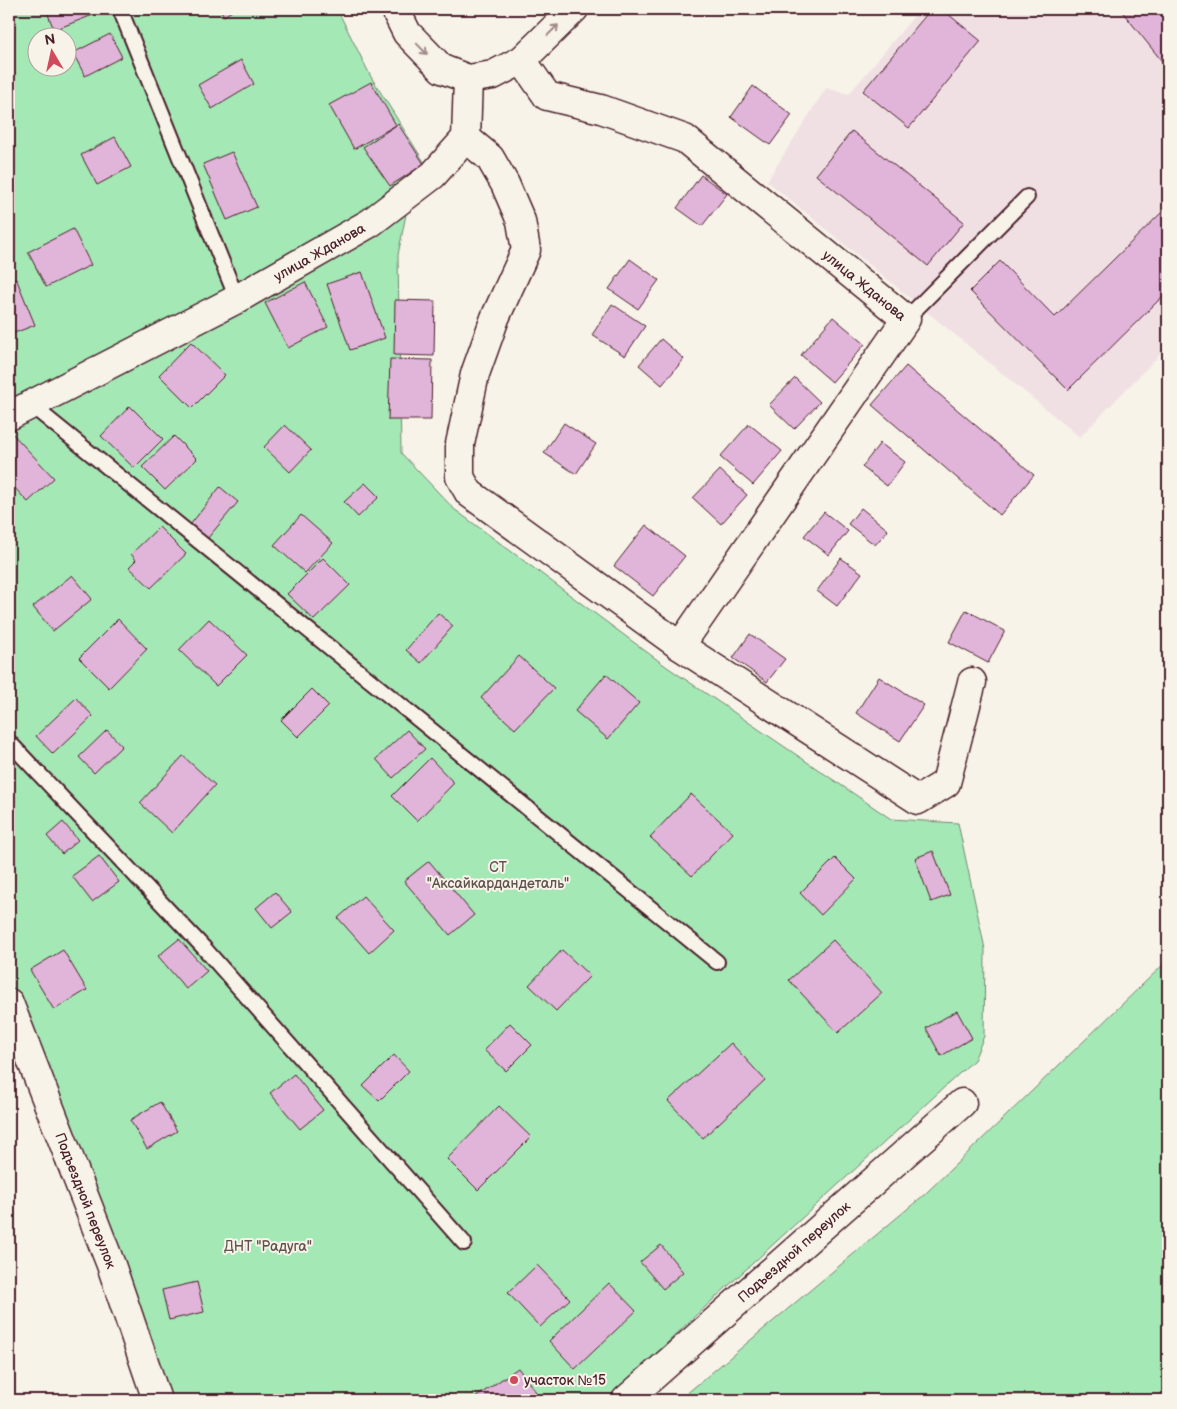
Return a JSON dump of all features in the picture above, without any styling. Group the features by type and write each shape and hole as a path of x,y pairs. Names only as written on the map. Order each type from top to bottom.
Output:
{"street":[{"path":"395,9 406,33 442,69 468,79 493,75 522,60 574,9"},
{"name":"улица Жданова","path":"522,60 547,96 601,109 685,139 906,319 680,646"},
{"path":"468,79 466,138 490,158 505,184 521,221 526,250 495,318 475,374 460,444 460,478 469,493 680,646 918,800 946,783 972,682"},
{"name":"улица Жданова","path":"20,411 237,299 370,223 433,175 466,138"},
{"name":"Подъездной переулок","path":"9,1003 111,1265 157,1400"},
{"name":"Подъездной переулок","path":"626,1400 962,1103"}],"lane":[{"path":"120,9 237,299"},
{"path":"906,319 1027,197"},
{"path":"20,411 382,688 717,962"},
{"path":"9,742 204,948 464,1243"}],"shaded area":[{"path":"920,9 1168,9 1168,346 1080,437 767,181 826,88 849,94"}],"green space":[{"name":"СТ \"Аксайкардандеталь\"","path":"9,9 337,9 371,77 436,181 408,204 398,255 401,453 454,509 667,667 891,819 958,823 985,949 984,1036 974,1060 692,1319 608,1400 157,1400 9,1008 9,149 14,146 9,124"},
{"path":"1167,961 1168,1400 679,1400 924,1195"}],"building":[{"path":"46,9 96,9 98,13 59,28 53,28"},
{"path":"220,9 235,9 224,16"},
{"path":"931,9 942,9 981,41 909,128 863,91"},
{"path":"1120,9 1168,9 1168,63 1165,65"},
{"path":"110,34 122,57 85,76 78,63 78,50"},
{"path":"241,60 254,84 212,109 198,85"},
{"path":"371,82 396,125 354,149 329,105"},
{"path":"753,86 792,115 770,145 731,117"},
{"path":"398,124 424,164 390,186 363,147"},
{"path":"852,131 964,222 928,266 816,175"},
{"path":"115,137 131,167 97,185 81,155"},
{"path":"232,152 257,207 227,220 203,164"},
{"path":"701,175 727,194 702,226 677,208"},
{"path":"1163,211 1168,216 1168,291 1068,390 970,291 1000,261 1055,317"},
{"path":"73,229 91,265 46,287 28,252"},
{"path":"630,259 659,280 638,309 609,289"},
{"path":"362,272 385,338 350,350 327,284"},
{"path":"16,278 35,325 9,335 9,281"},
{"path":"305,282 328,327 288,348 265,303"},
{"path":"395,300 435,301 434,356 394,355"},
{"path":"612,304 645,326 625,356 592,335"},
{"path":"833,317 865,344 832,382 801,355"},
{"path":"661,339 684,359 662,385 639,365"},
{"path":"191,342 225,375 192,408 159,375"},
{"path":"390,359 432,360 431,420 388,420"},
{"path":"906,366 1034,475 1000,515 872,405"},
{"path":"795,378 820,402 794,429 769,405"},
{"path":"130,406 163,439 134,468 101,436"},
{"path":"564,423 596,444 576,474 544,453"},
{"path":"749,424 782,451 753,485 720,457"},
{"path":"285,425 311,450 290,472 264,447"},
{"path":"9,430 54,478 28,502 9,482"},
{"path":"174,436 197,459 165,490 142,467"},
{"path":"880,443 905,462 887,486 862,467"},
{"path":"720,470 747,495 721,524 693,498"},
{"path":"365,483 379,497 358,517 344,502"},
{"path":"220,487 238,502 207,539 190,525"},
{"path":"861,508 888,530 875,545 848,524"},
{"path":"824,512 848,531 829,555 804,536"},
{"path":"301,515 333,543 305,573 274,545"},
{"path":"646,525 685,556 653,596 614,566"},
{"path":"159,527 186,554 151,588 129,567 136,560 131,554"},
{"path":"323,558 350,585 314,620 287,594"},
{"path":"841,558 862,573 837,606 817,591"},
{"path":"72,575 92,599 53,631 33,607"},
{"path":"966,610 1005,631 988,663 949,642"},
{"path":"438,613 453,626 421,663 406,650"},
{"path":"118,619 147,649 109,688 79,658"},
{"path":"209,619 247,655 216,686 179,650"},
{"path":"750,634 785,659 767,682 733,658"},
{"path":"519,656 554,688 515,729 481,698"},
{"path":"606,674 639,703 608,739 575,711"},
{"path":"879,677 924,705 900,741 856,713"},
{"path":"312,689 329,706 298,737 281,720"},
{"path":"76,698 93,716 53,754 36,736"},
{"path":"107,730 122,746 94,773 79,757"},
{"path":"407,730 425,749 393,778 376,759"},
{"path":"183,756 215,785 172,833 140,803"},
{"path":"430,758 454,783 417,821 392,796"},
{"path":"691,794 733,833 692,876 650,837"},
{"path":"63,822 78,840 62,854 47,836"},
{"path":"933,851 950,895 931,902 915,858"},
{"path":"99,856 119,882 92,902 72,876"},
{"path":"835,858 856,879 821,915 800,893"},
{"path":"429,861 474,915 450,935 404,881"},
{"path":"275,892 292,912 272,928 256,908"},
{"path":"363,896 394,930 369,953 338,918"},
{"path":"179,939 207,971 186,989 158,956"},
{"path":"833,940 882,993 838,1033 789,980"},
{"path":"63,950 87,990 54,1010 30,970"},
{"path":"562,950 590,976 556,1011 529,985"},
{"path":"957,1011 972,1038 941,1056 926,1028"},
{"path":"510,1023 532,1045 506,1071 484,1050"},
{"path":"731,1043 765,1080 703,1138 668,1101"},
{"path":"394,1055 409,1071 379,1101 363,1086"},
{"path":"294,1074 323,1110 300,1129 270,1093"},
{"path":"160,1102 177,1131 147,1149 130,1120"},
{"path":"499,1106 531,1137 478,1190 447,1159"},
{"path":"661,1245 683,1272 663,1289 640,1262"},
{"path":"537,1265 570,1299 540,1327 508,1293"},
{"path":"197,1282 204,1312 169,1320 162,1290"},
{"path":"609,1283 636,1311 575,1369 549,1341"},
{"name":"участок №15","path":"518,1368 536,1392 524,1400 472,1400"}],"place":[{"name":"участок №15","path":"514,1380"}],"park label":[{"name":"ДНТ \"Радуга\"","path":"268,1246"}]}
